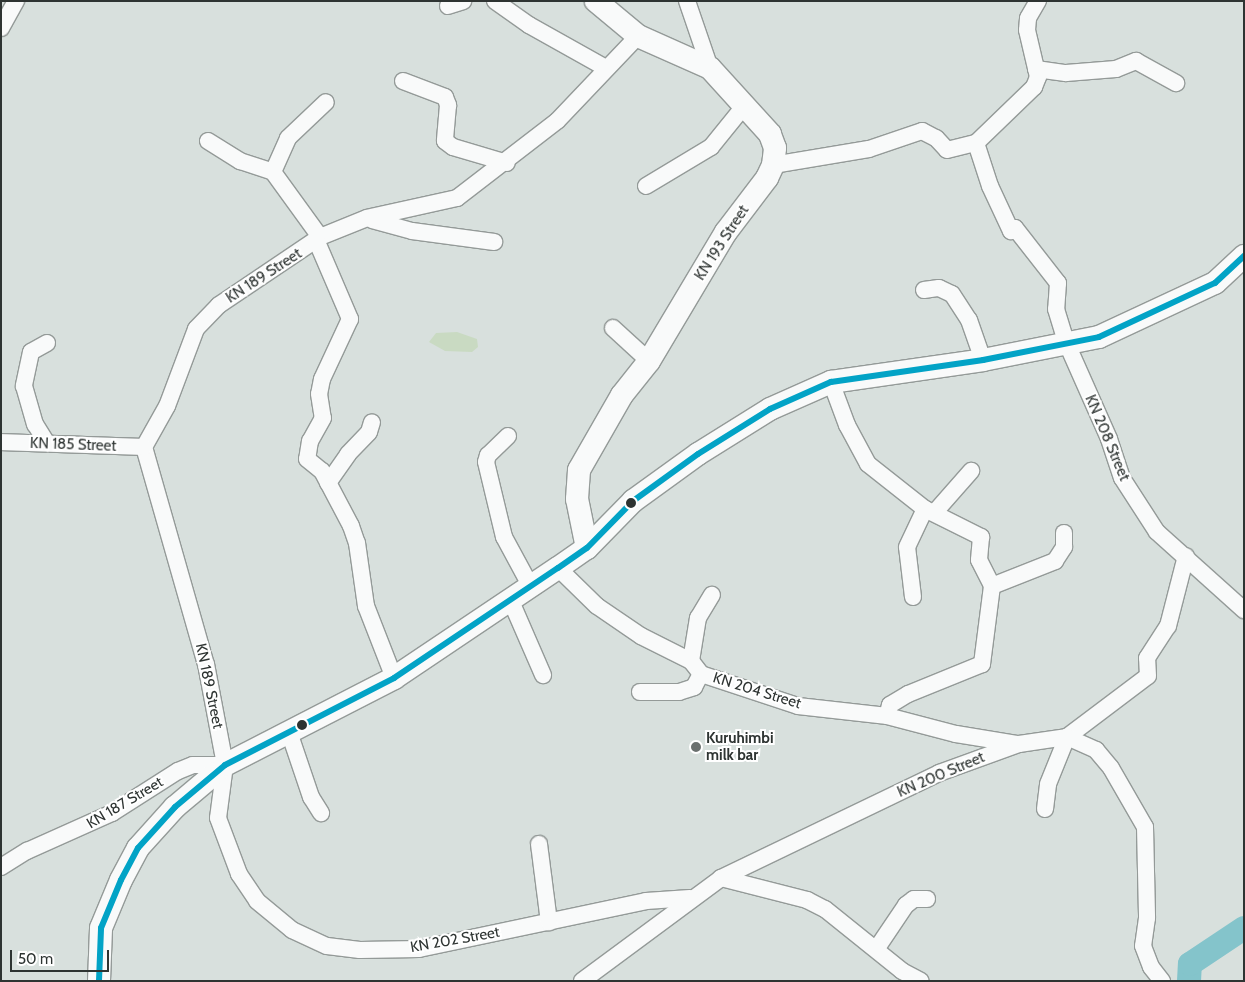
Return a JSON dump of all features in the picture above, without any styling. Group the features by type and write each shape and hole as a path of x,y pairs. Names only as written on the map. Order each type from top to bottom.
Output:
{"main road":[{"path":"596,1 638,36 710,68 770,134 774,148 773,165"},
{"name":"KN 193 Street","path":"587,548 577,499 579,470 622,395 649,361 726,232 773,165"},
{"path":"99,981 101,928 138,848 174,807 225,765 394,678 510,598 558,568 587,548 633,501 698,454 770,409 831,382 984,360 1100,337 1145,318 1216,283 1244,256"}],"street":[{"path":"1,28 16,1"},
{"path":"495,1 536,29 606,68"},
{"path":"686,1 710,68"},
{"path":"773,165 869,149 922,132 936,138 947,150 976,143 1034,87 1036,69 1026,30 1028,18 1038,1"},
{"name":"KN 189 Street","path":"225,765 206,664 144,446 167,406 196,329 219,305 319,239 367,218 457,198 507,163 558,121 638,36"},
{"path":"1036,69 1074,72 1116,69 1136,61 1176,82"},
{"path":"403,81 445,97 448,105 445,142 453,147 507,163"},
{"path":"273,172 288,138 326,102"},
{"path":"646,186 711,147 745,105"},
{"path":"208,142 240,161 273,172 319,239 350,319 322,379 319,394 322,425 310,441 307,459 322,471 357,543 366,606 394,678"},
{"name":"KN 208 Street","path":"976,143 990,186 1011,231 1015,228 1058,283 1056,309 1066,344 1109,439 1122,478 1157,532 1244,610"},
{"path":"367,218 412,231 494,242"},
{"path":"924,290 939,288 952,294 968,320 984,360"},
{"path":"614,328 649,361"},
{"path":"47,343 31,352 24,386 35,424 47,443"},
{"path":"831,382 847,425 868,464 930,510 981,537 979,560 992,586 982,664 908,694 890,705 887,716"},
{"path":"328,484 348,454 369,432 372,422"},
{"path":"508,436 488,455 486,462 504,537 530,585"},
{"name":"KN 185 Street","path":"1,442 144,446"},
{"path":"913,597 908,547 930,510 971,471"},
{"path":"992,586 1055,561 1064,547 1064,533"},
{"path":"1045,809 1048,784 1067,736 1148,676 1147,658 1168,626 1186,556"},
{"name":"KN 204 Street","path":"558,568 597,606 641,636 691,661 701,674 798,706 887,716 956,734 1019,744"},
{"path":"691,661 698,618 712,595"},
{"path":"510,598 543,675"},
{"path":"640,692 679,692 694,687 701,674"},
{"path":"289,732 310,797 321,812"},
{"path":"1067,736 1096,750 1145,827 1147,918 1143,946 1151,967 1162,981"},
{"name":"KN 200 Street","path":"582,981 690,898 721,878 939,773 1019,744 1067,736"},
{"name":"KN 187 Street","path":"1,867 27,851 112,813 178,771 192,765 225,765"},
{"name":"KN 202 Street","path":"225,765 218,818 239,874 257,901 292,930 328,946 360,950 419,949 646,901 690,898"},
{"path":"539,844 549,922"},
{"path":"721,878 807,900 825,909 877,948 902,976 921,981"},
{"path":"877,948 906,905 914,899 927,899"}],"green space":[{"path":"457,332 477,339 478,347 472,352 445,351 429,342 436,333"}],"waterway":[{"path":"1189,981 1190,964 1244,928"}],"transit line":[{"path":"99,981 101,928 121,880 138,848 175,807 225,765 394,678 558,568 587,548 633,501 698,454 770,409 831,382 983,360 1099,337 1215,283 1244,256"}],"place":[{"name":"Kuruhimbi milk bar","path":"696,747"}]}
